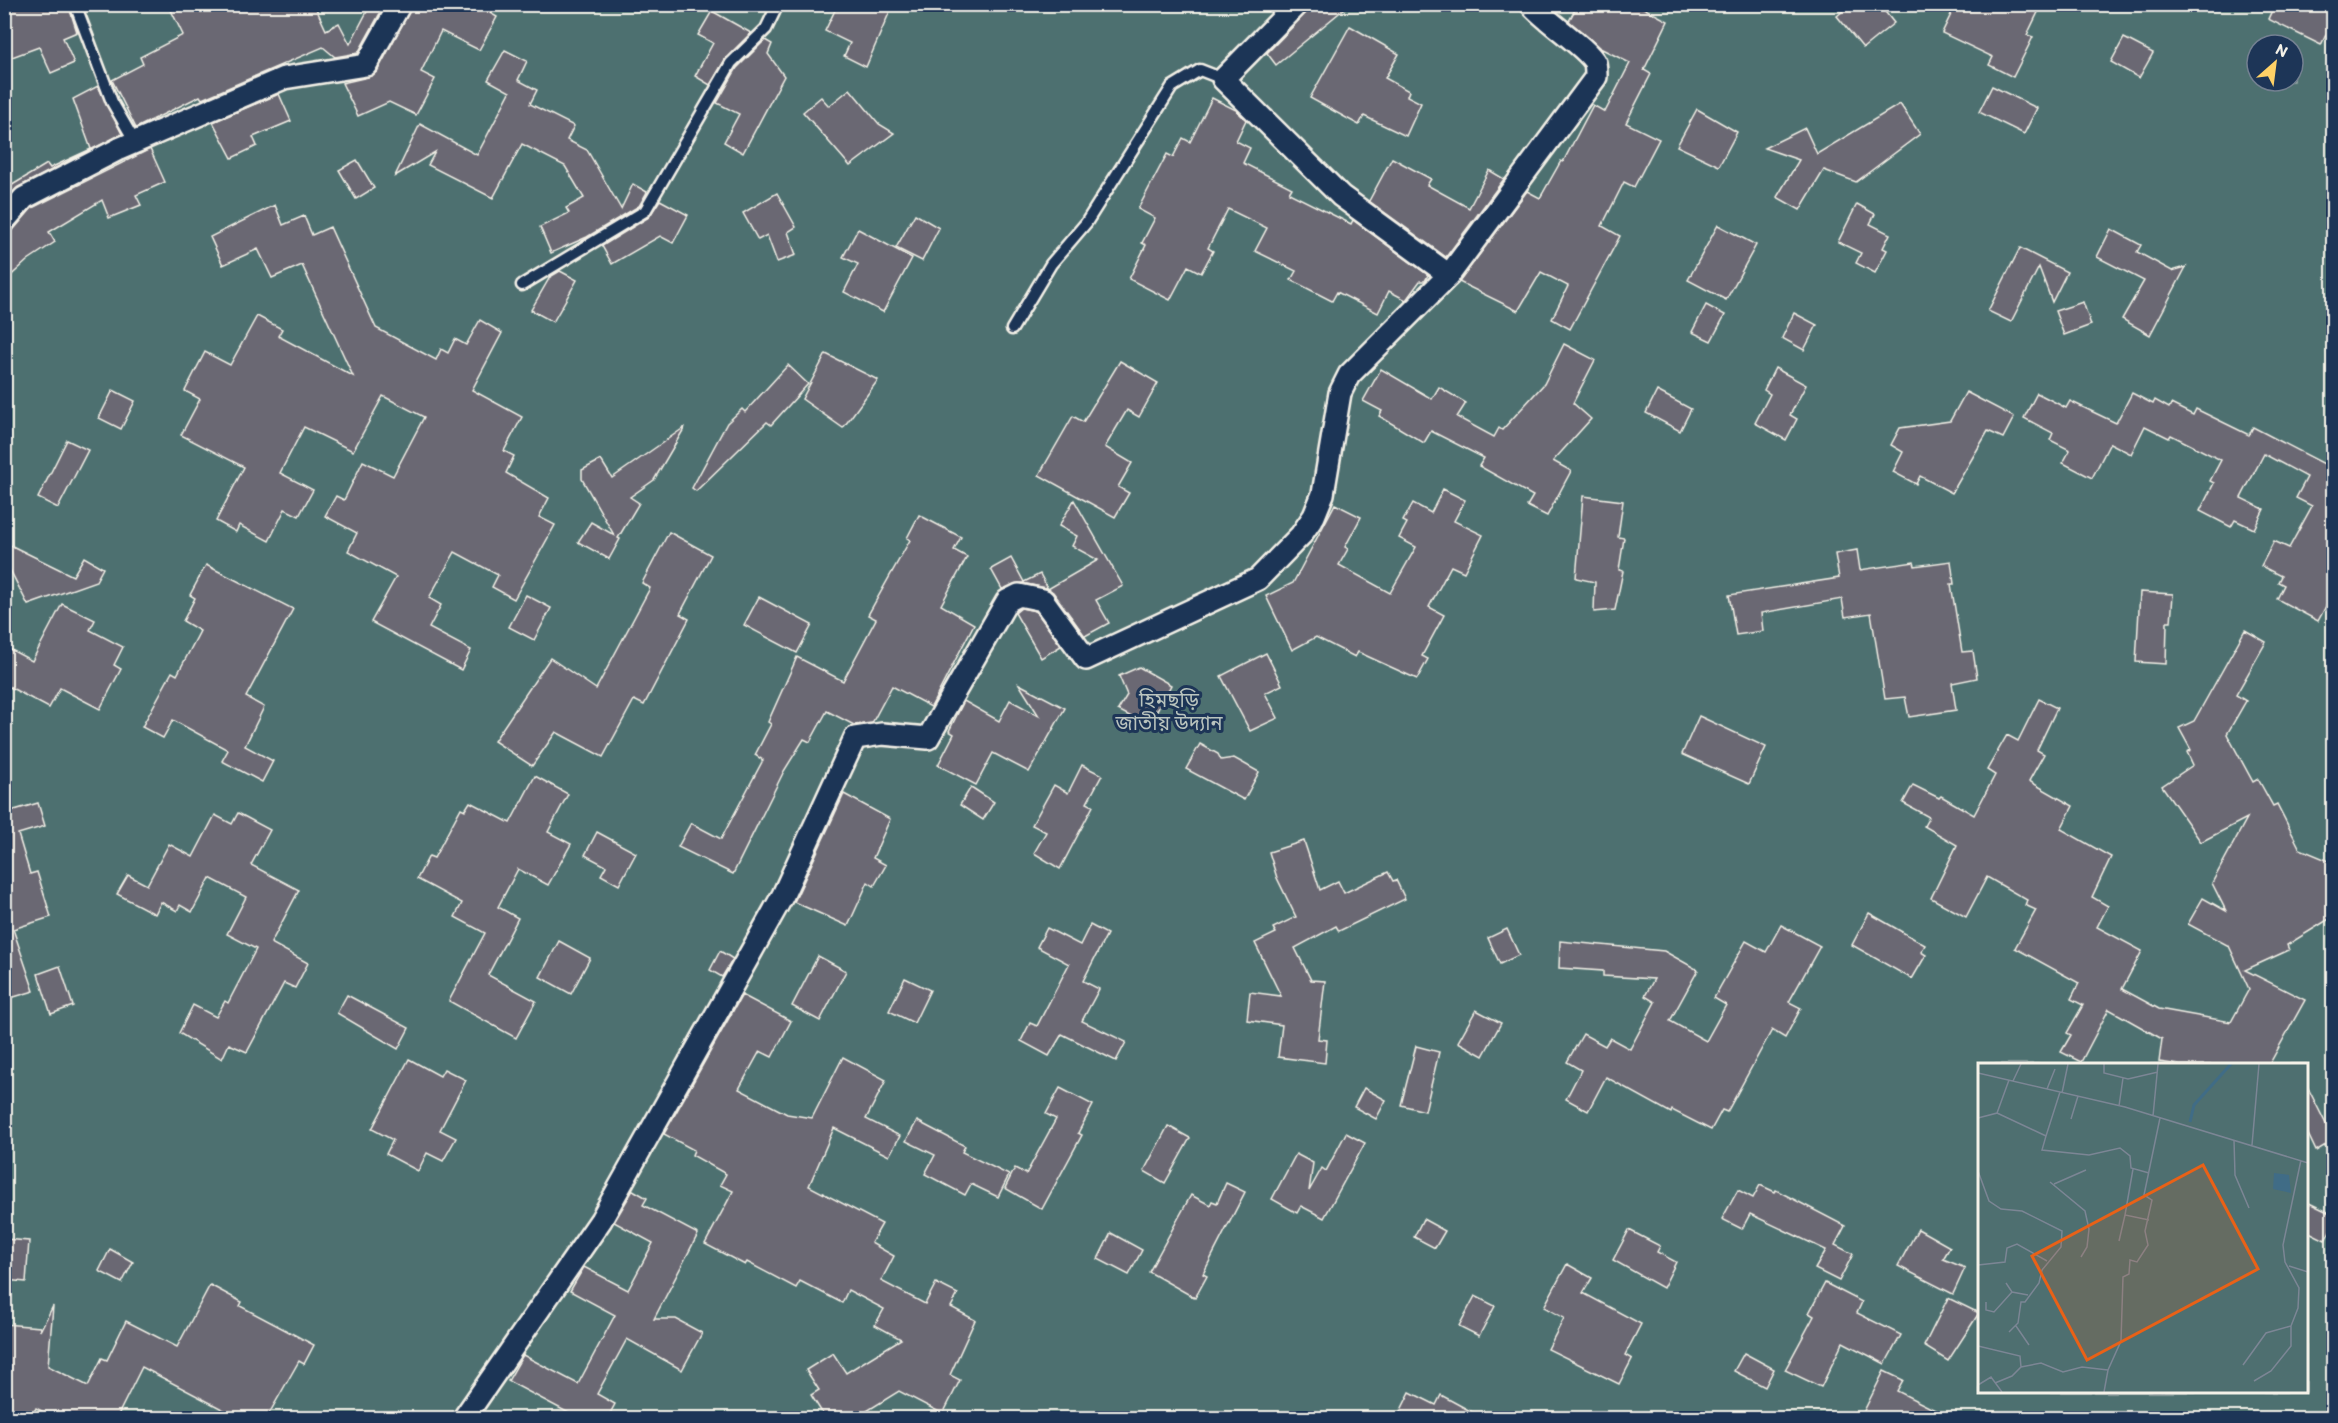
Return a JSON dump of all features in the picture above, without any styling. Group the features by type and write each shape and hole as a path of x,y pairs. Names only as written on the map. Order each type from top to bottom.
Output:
{"street":[{"path":"4,221 24,198 135,142 285,78 366,65 400,4"},
{"path":"1297,4 1223,79 1341,196 1449,275"},
{"path":"464,1419 601,1220 783,895 855,738 882,734 928,738 1007,602 1019,596 1042,600 1086,659 1258,579 1301,535 1314,516 1323,494 1340,393 1349,375 1449,275 1596,77 1595,63 1582,49 1544,19 1531,4"}],"lane":[{"path":"75,4 93,45 112,102 135,142"},
{"path":"522,285 645,211 731,63 766,29 778,4"},
{"path":"1012,329 1051,264 1086,223 1172,87 1200,70 1223,79"}],"green space":[{"name":"হিমছড়ি জাতীয় উদ্যান","path":"5,5 2333,5 2333,1418 5,1418"}],"building":[{"path":"4,4 68,4 77,32 63,38 74,63 51,73 39,47 4,60"},
{"path":"168,4 314,4 326,30 339,23 350,44 371,4 385,4 358,53 335,57 323,47 202,99 200,96 136,128 112,80 143,64 140,57 183,35"},
{"path":"413,4 495,4 490,13 497,17 479,50 441,31 421,72 435,79 416,115 389,102 358,116 342,83 368,77 377,72"},
{"path":"838,4 893,4 866,67 844,56 850,43 825,31"},
{"path":"1309,4 1350,4 1276,65 1267,53 1306,13"},
{"path":"1578,4 1636,4 1668,21 1644,70 1651,74 1626,123 1659,139 1634,187 1624,182 1602,226 1620,236 1570,329 1552,319 1568,286 1541,272 1518,311 1459,282 1527,191 1540,198 1561,161 1563,162 1593,105 1605,112 1630,63 1600,48 1569,21"},
{"path":"1851,4 1879,4 1894,23 1863,48 1837,16"},
{"path":"1956,4 2042,4 2027,35 2033,37 2013,77 1989,65 1993,57 1942,33"},
{"path":"2275,4 2334,4 2334,18 2321,45 2305,37 2305,33 2297,33 2268,19"},
{"path":"712,11 751,33 726,58 710,85 695,76 713,43 698,35"},
{"path":"1350,26 1399,54 1385,78 1409,91 1407,96 1421,103 1406,136 1364,116 1359,125 1310,98"},
{"path":"2124,38 2153,53 2139,78 2111,62"},
{"path":"765,40 772,44 768,54 784,76 743,153 724,142 739,114 717,103 737,68"},
{"path":"505,50 527,61 518,80 537,90 530,104 574,126 567,140 587,150 621,209 633,184 647,192 639,206 587,237 551,253 540,227 569,213 566,208 584,198 565,166 522,144 493,198 428,165 435,152 395,176 420,124 477,155 510,92 488,80"},
{"path":"98,86 122,134 18,187 4,201 4,190 47,164 50,168 91,149 73,99"},
{"path":"1992,86 2037,108 2024,134 1979,112"},
{"path":"850,89 879,124 894,133 850,166 803,112 821,97 829,106"},
{"path":"279,94 291,121 253,137 257,146 232,158 213,122"},
{"path":"1212,98 1236,110 1246,120 1236,141 1250,148 1243,163 1292,188 1289,193 1351,224 1353,220 1428,275 1425,281 1420,281 1406,300 1389,291 1378,313 1337,292 1332,301 1291,280 1296,271 1255,251 1267,228 1228,209 1208,248 1213,251 1201,273 1188,266 1170,300 1129,279 1146,245 1142,243 1155,218 1138,209 1167,154 1173,157 1183,138 1190,142"},
{"path":"1900,104 1920,134 1856,182 1824,170 1800,210 1777,197 1799,160 1764,148 1805,128 1817,154"},
{"path":"1697,109 1737,132 1719,166 1677,146"},
{"path":"150,149 165,182 136,195 141,205 109,218 102,200 49,232 55,242 28,260 4,282 4,233 14,229 32,208"},
{"path":"1392,158 1431,179 1427,185 1469,208 1489,170 1504,179 1446,257 1369,201"},
{"path":"357,160 374,188 356,199 339,170"},
{"path":"777,193 796,227 788,232 796,255 777,262 767,235 758,240 743,213"},
{"path":"660,200 688,215 673,243 660,236 612,264 602,246 649,217"},
{"path":"1857,204 1875,214 1870,224 1890,234 1883,248 1887,250 1875,273 1856,263 1861,253 1838,242"},
{"path":"275,205 283,225 304,216 312,235 330,227 376,328 436,360 441,349 448,353 455,339 466,345 480,320 502,333 472,390 522,417 504,451 514,456 506,473 549,498 539,517 555,525 514,599 492,587 498,575 455,552 429,598 441,605 429,628 471,650 461,670 371,622 396,577 348,551 357,533 325,516 336,496 344,500 363,461 393,476 424,417 383,396 353,451 304,427 280,473 313,490 299,516 285,509 269,541 239,525 236,532 216,521 244,467 181,435 200,399 185,391 205,352 230,365 257,316 282,329 278,336 353,376 302,265 272,278 258,249 223,265 210,237"},
{"path":"915,214 939,228 922,261 896,248"},
{"path":"1718,225 1756,245 1726,300 1688,280"},
{"path":"858,229 912,258 883,312 844,292 858,264 843,257"},
{"path":"2111,229 2141,245 2137,252 2172,271 2186,267 2150,335 2122,319 2144,281 2097,257"},
{"path":"2020,248 2067,272 2052,302 2039,267 2011,322 1988,311"},
{"path":"560,271 577,280 553,322 531,310 550,277"},
{"path":"2083,302 2091,325 2064,335 2055,311"},
{"path":"1706,305 1725,315 1711,341 1692,332"},
{"path":"1794,313 1817,325 1804,350 1782,338"},
{"path":"1564,344 1595,360 1573,403 1591,419 1553,461 1571,471 1547,516 1527,506 1533,496 1479,466 1484,458 1431,431 1424,443 1379,416 1382,411 1363,401 1381,369 1432,399 1439,387 1466,403 1457,417 1494,437 1499,428 1502,430 1544,384"},
{"path":"826,354 878,380 843,428 802,399"},
{"path":"1120,361 1158,383 1139,417 1127,410 1105,447 1132,463 1118,487 1129,493 1115,517 1039,475 1073,416 1083,422"},
{"path":"788,365 808,384 771,425 767,422 696,491 692,488 727,423 742,409 745,412"},
{"path":"1775,368 1806,385 1790,415 1797,419 1786,440 1755,423 1770,394 1764,390"},
{"path":"113,390 135,401 121,429 99,418"},
{"path":"1657,391 1691,409 1680,431 1646,413"},
{"path":"1966,392 2014,417 2003,438 1988,431 1952,493 1920,476 1916,484 1893,472 1903,452 1891,445 1900,428 1950,421"},
{"path":"2037,393 2066,408 2070,401 2116,423 2132,393 2153,404 2155,400 2169,408 2171,404 2193,415 2196,409 2249,435 2253,427 2332,468 2334,464 2334,591 2318,621 2277,599 2284,585 2278,582 2281,576 2261,566 2274,541 2289,548 2312,506 2296,498 2307,477 2264,454 2241,498 2264,509 2254,529 2235,520 2231,527 2200,511 2214,483 2210,481 2221,460 2171,435 2169,438 2145,426 2131,454 2110,443 2092,478 2063,463 2070,450 2050,440 2053,433 2024,418"},
{"path":"685,427 654,480 630,497 639,503 618,538 620,539 609,559 578,542 591,522 614,535 582,479 582,470 601,460 612,478"},
{"path":"67,440 88,450 58,508 38,498"},
{"path":"1443,489 1465,500 1454,521 1483,535 1464,572 1451,566 1429,607 1444,615 1422,656 1428,659 1417,679 1358,652 1355,657 1316,637 1292,650 1266,596 1293,583 1335,504 1361,517 1345,547 1348,549 1339,565 1390,593 1416,547 1399,538 1407,523 1403,521 1413,503 1431,513"},
{"path":"1583,496 1623,501 1618,537 1624,538 1619,570 1623,571 1615,610 1594,612 1595,582 1576,578"},
{"path":"1074,500 1123,586 1096,600 1109,623 1085,636 1053,592 1046,588 1022,583 1002,589 991,569 1011,558 1024,582 1040,574 1048,589 1098,560 1072,546 1077,536 1059,526"},
{"path":"919,515 961,537 954,550 967,557 941,605 974,624 931,707 892,686 872,723 854,725 827,711 810,742 804,739 784,771 733,874 678,847 691,823 721,839 763,760 755,755 771,724 768,722 797,657 843,681 876,619 868,615 910,540 907,538"},
{"path":"669,532 711,555 680,614 689,619 644,705 634,700 603,757 556,732 532,766 494,741 550,658 596,689 650,588 642,583"},
{"path":"4,542 73,576 84,557 103,568 96,581 28,605 4,558"},
{"path":"1857,550 1860,570 1914,562 1915,566 1951,561 1954,584 1951,584 1962,652 1973,651 1977,678 1952,683 1956,710 1909,717 1905,697 1885,699 1871,613 1845,617 1842,599 1761,613 1763,631 1736,635 1729,595 1839,578 1835,554"},
{"path":"206,565 293,609 246,697 264,707 245,746 273,761 262,782 222,761 228,750 173,720 163,738 142,727 172,672 177,675 200,631 183,621 195,598 190,595"},
{"path":"2140,592 2173,594 2171,622 2167,622 2166,664 2136,662"},
{"path":"526,595 551,608 534,640 509,627"},
{"path":"759,597 812,625 797,653 744,625"},
{"path":"62,604 95,620 90,630 123,647 114,665 121,669 100,709 60,688 49,708 4,684 4,646 32,661"},
{"path":"1021,608 1036,611 1061,646 1041,658 1015,613"},
{"path":"2245,630 2266,642 2236,695 2246,701 2227,734 2253,782 2258,779 2273,806 2277,804 2300,849 2334,863 2334,916 2287,945 2289,950 2245,970 2305,1000 2270,1063 2159,1062 2162,1039 2109,1009 2081,1062 2061,1052 2071,1035 2067,1033 2083,1005 2071,999 2079,983 2015,948 2036,910 2025,905 2027,900 1987,877 1966,917 1931,898 1957,845 1924,826 1929,817 1903,803 1913,785 1939,798 1941,796 1974,815 1995,775 1987,770 2007,735 2018,741 2039,699 2057,708 2037,750 2044,754 2029,781 2073,806 2061,829 2111,857 2092,897 2108,906 2097,927 2142,951 2122,989 2159,1009 2231,1022 2249,989 2229,946 2188,924 2203,898 2226,911 2212,883 2247,818 2201,842 2162,786 2193,765 2187,752 2191,750 2179,728 2194,721"},
{"path":"1266,653 1282,685 1265,693 1278,718 1250,731 1221,676"},
{"path":"1139,667 1171,685 1157,711 1147,706 1139,721 1118,710 1127,695 1119,676"},
{"path":"1019,684 1065,708 1029,772 993,753 976,785 938,765 954,734 949,731 964,701 999,721 1010,700 1039,716"},
{"path":"1699,716 1766,747 1749,784 1682,754"},
{"path":"1200,744 1218,754 1221,760 1234,758 1259,772 1244,800 1186,769"},
{"path":"1082,765 1102,775 1087,803 1093,806 1060,869 1034,853 1046,832 1032,825 1054,785 1068,793"},
{"path":"535,776 568,794 548,832 571,844 548,885 518,869 498,907 518,918 488,975 536,1001 516,1038 449,1001 485,933 455,917 462,903 417,879 429,856 434,858 461,808 465,810 470,802 510,823"},
{"path":"971,787 994,802 983,820 960,805"},
{"path":"844,794 890,819 873,858 886,865 874,886 868,882 848,926 794,902"},
{"path":"38,803 45,826 18,834 30,874 37,872 51,917 13,929 34,991 4,1000 4,809 10,808 11,811"},
{"path":"238,813 270,830 251,865 299,890 271,943 308,963 295,988 284,983 247,1052 229,1044 222,1059 179,1033 193,1005 216,1017 225,1001 228,1003 256,949 227,934 246,897 210,878 192,912 180,905 177,911 161,902 155,914 117,894 128,875 147,885 169,844 193,857 215,815 232,824"},
{"path":"597,832 636,853 619,885 601,875 606,866 585,855"},
{"path":"1304,841 1320,890 1338,881 1344,893 1388,872 1393,881 1396,880 1405,899 1339,931 1336,926 1295,948 1311,980 1325,981 1318,1039 1327,1040 1325,1063 1278,1057 1282,1025 1247,1020 1250,992 1281,996 1255,943 1276,933 1273,928 1296,917 1277,878 1269,852"},
{"path":"1869,913 1925,945 1921,952 1926,955 1912,979 1852,945"},
{"path":"1090,925 1107,934 1083,981 1099,989 1082,1021 1126,1042 1116,1061 1062,1034 1049,1056 1021,1041 1030,1023 1037,1026 1069,964 1037,947 1047,928 1080,945"},
{"path":"1781,925 1820,946 1789,1002 1801,1008 1785,1038 1772,1030 1727,1112 1722,1110 1711,1130 1672,1110 1671,1113 1606,1077 1588,1111 1566,1099 1581,1070 1567,1062 1583,1034 1605,1046 1610,1038 1630,1049 1655,1002 1645,996 1654,979 1603,976 1603,971 1559,968 1560,941 1664,951 1698,970 1670,1021 1706,1041 1726,1005 1714,998 1746,941 1766,952"},
{"path":"1507,929 1519,955 1500,964 1488,938"},
{"path":"559,941 590,958 571,994 540,977"},
{"path":"720,951 733,959 722,977 710,970"},
{"path":"818,956 846,971 820,1021 792,1006"},
{"path":"60,966 73,1006 51,1014 38,974"},
{"path":"905,978 930,990 914,1023 889,1011"},
{"path":"347,995 409,1028 398,1049 337,1013"},
{"path":"742,995 791,1021 772,1057 760,1051 739,1089 787,1114 812,1118 843,1057 886,1080 866,1119 900,1136 889,1156 834,1128 809,1186 882,1224 871,1243 894,1256 881,1281 925,1304 936,1283 958,1294 951,1307 975,1320 950,1375 960,1380 943,1414 899,1391 854,1419 826,1419 811,1395 819,1390 806,1370 833,1353 846,1373 901,1339 875,1325 884,1309 848,1290 842,1303 800,1281 796,1288 747,1262 745,1265 705,1244 733,1191 720,1185 726,1174 692,1155 694,1150 664,1134"},
{"path":"1476,1010 1501,1023 1483,1056 1458,1042"},
{"path":"1416,1046 1439,1052 1425,1111 1401,1105"},
{"path":"409,1059 440,1076 444,1069 466,1080 440,1130 456,1138 443,1161 427,1153 418,1171 386,1154 393,1140 372,1129"},
{"path":"1060,1088 1093,1105 1078,1133 1082,1135 1042,1209 1005,1188 1015,1168 1026,1174 1056,1119 1046,1114"},
{"path":"1364,1088 1386,1100 1376,1119 1354,1107"},
{"path":"2308,1088 2334,1140 2316,1151 2308,1134"},
{"path":"917,1121 965,1146 962,1152 1009,1175 998,1197 971,1184 965,1195 925,1174 935,1155 906,1141"},
{"path":"1168,1126 1190,1138 1165,1183 1144,1171"},
{"path":"1346,1133 1365,1143 1324,1218 1301,1206 1297,1213 1272,1199 1296,1154 1313,1163 1309,1191 1322,1168 1326,1171"},
{"path":"1226,1183 1245,1192 1203,1274 1207,1276 1195,1298 1149,1272 1191,1195 1210,1205 1212,1201 1217,1203"},
{"path":"1760,1185 1775,1192 1776,1190 1845,1226 1835,1245 1853,1254 1839,1281 1815,1269 1826,1250 1750,1214 1742,1229 1722,1219 1738,1190 1753,1198"},
{"path":"633,1190 647,1198 643,1205 698,1234 654,1319 676,1319 702,1333 682,1370 627,1339 597,1394 615,1404 607,1419 580,1419 508,1381 523,1355 578,1384 615,1315 570,1291 584,1267 628,1290 653,1243 614,1222"},
{"path":"2308,1202 2334,1215 2334,1224 2325,1240 2308,1232"},
{"path":"1423,1219 1445,1231 1435,1248 1414,1237"},
{"path":"1918,1229 1950,1247 1943,1259 1965,1268 1953,1294 1898,1266"},
{"path":"1629,1230 1660,1246 1657,1252 1676,1262 1663,1288 1613,1260"},
{"path":"1111,1233 1142,1250 1129,1275 1098,1259"},
{"path":"4,1239 29,1241 26,1282 4,1280"},
{"path":"110,1249 133,1262 122,1283 99,1271"},
{"path":"1567,1264 1592,1278 1583,1293 1641,1324 1625,1355 1632,1359 1619,1384 1548,1349 1564,1318 1544,1307"},
{"path":"1825,1283 1862,1302 1857,1313 1901,1335 1885,1364 1843,1342 1821,1387 1785,1370 1814,1316 1809,1313"},
{"path":"210,1285 242,1302 240,1306 314,1345 304,1364 299,1361 266,1419 241,1419 142,1367 116,1419 57,1419 36,1408 30,1419 12,1419 4,1414 4,1324 40,1327 40,1331 53,1306 48,1366 88,1386 102,1358 107,1360 126,1321 177,1347"},
{"path":"1475,1296 1495,1306 1479,1336 1459,1326"},
{"path":"1948,1298 1978,1313 1948,1361 1924,1346"},
{"path":"1744,1353 1774,1369 1765,1387 1734,1371"},
{"path":"1884,1371 1903,1380 1897,1391 1953,1419 1860,1419"},
{"path":"1410,1392 1436,1405 1441,1395 1485,1419 1412,1419 1400,1412"}]}
